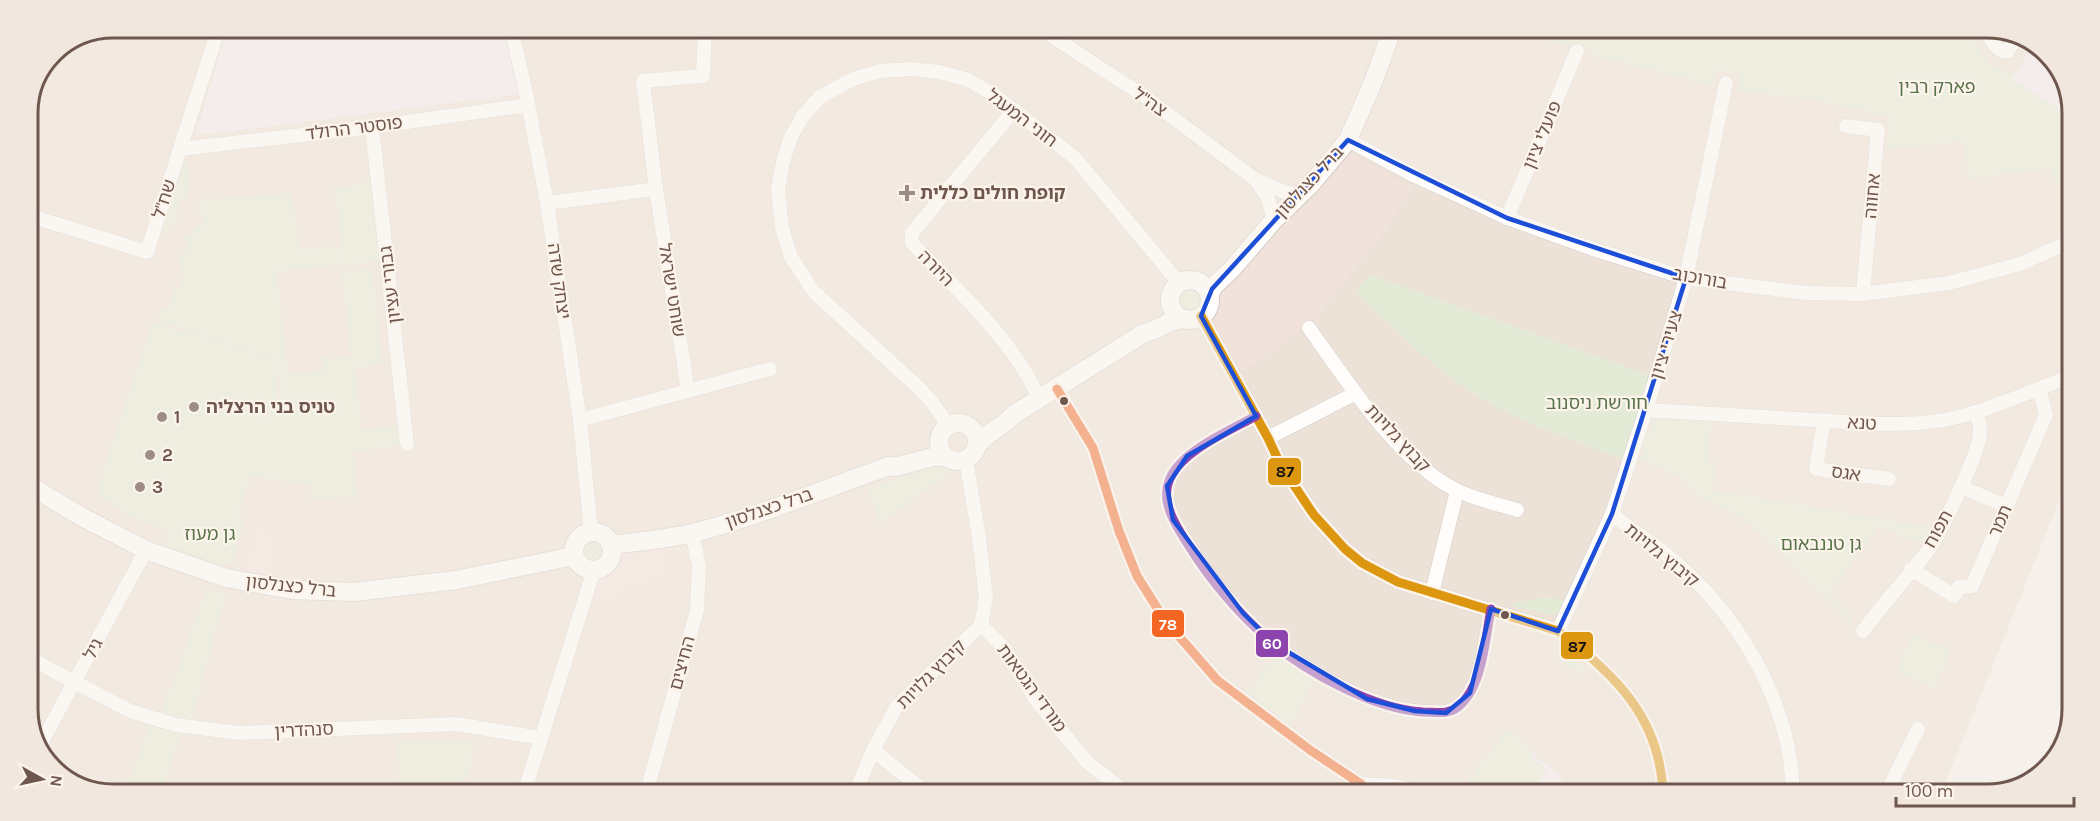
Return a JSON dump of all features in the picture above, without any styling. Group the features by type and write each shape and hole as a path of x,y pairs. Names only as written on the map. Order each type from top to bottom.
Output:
{"street":[{"name":"שח\"ל","path":"38,218 147,252 215,38"},
{"name":"יצחק שדה","path":"513,38 548,203 580,420 591,532"},
{"name":"שוחט ישראל","path":"688,391 656,189 643,81 703,76 705,38"},
{"name":"צה\"ל","path":"1055,38 1148,99 1256,180 1287,193 1300,194"},
{"name":"ברל כצנלסון","path":"611,546 692,533 889,466 895,467 933,457 946,457 953,461 971,453 985,435 1008,422 1013,415 1144,333 1178,319 1193,318 1208,307 1204,288 1212,289 1232,269 1239,258 1348,140 1389,38"},
{"path":"1991,38 1999,51 2004,53 2013,42"},
{"name":"פועלי ציון","path":"1507,218 1577,51"},
{"name":"חוני המעגל","path":"944,431 932,402 814,292 791,256 782,228 778,189 791,137 803,116 820,97 852,79 880,71 911,69 939,72 966,79 993,94 1075,158 1179,283"},
{"name":"צעירי ציון","path":"1558,631 1612,514 1646,410 1686,278 1726,82"},
{"name":"פוסטר הרולד","path":"180,149 372,127 528,105"},
{"name":"היורה","path":"1014,110 912,232 912,243 976,310 1021,364 1039,399"},
{"name":"אחווה","path":"1846,126 1878,130 1863,294"},
{"name":"גבורי עציון","path":"372,127 407,444"},
{"name":"בורוכוב","path":"1348,140 1415,176 1507,218 1593,249 1686,278 1806,293 1863,294 1949,283 2020,264 2062,246"},
{"name":"צה\"ל","path":"1256,180 1268,198 1274,220"},
{"path":"548,203 656,189"},
{"path":"1179,283 1188,279 1204,288"},
{"name":"ברל כצנלסון","path":"1144,333 1146,326 1164,310 1170,300 1172,290 1179,283"},
{"path":"1170,300 1176,314 1193,318 1256,416 1281,466 1314,515 1344,549 1362,563 1398,582 1558,631 1605,670 1636,706 1652,741 1661,784"},
{"name":"קבוץ גלויות","path":"1309,328 1356,393 1406,453 1434,477 1457,491 1516,510"},
{"path":"580,420 770,369"},
{"name":"טנא","path":"1646,410 1910,424 1976,412 2062,379"},
{"name":"תמר","path":"1911,569 1954,596 1958,589 1967,586 2006,506 2046,415 2039,388"},
{"path":"1057,389 1093,448 1119,531 1137,576 1164,619 1217,680 1357,784"},
{"path":"1268,438 1356,393"},
{"name":"תפוח","path":"1863,631 1911,569 1928,551 1961,487 1980,437 1976,412"},
{"name":"ברל כצנלסון","path":"889,466 894,460 930,446 954,422 981,425 1013,415"},
{"path":"1256,416 1187,456 1173,470 1167,486 1168,504 1173,520 1192,551 1235,605 1273,643 1320,675 1367,699 1415,711 1446,713 1456,708 1470,693 1478,676 1491,609"},
{"name":"אגס","path":"1824,420 1816,469 1889,479"},
{"path":"967,424 976,434 971,453 986,598 981,625"},
{"path":"944,431 940,449 946,457"},
{"path":"1961,487 2006,506"},
{"name":"ברל כצנלסון","path":"38,491 82,517 146,550 226,578 292,590 354,592 456,580 574,556"},
{"path":"1432,593 1457,491"},
{"name":"קיבוץ גלויות","path":"1612,514 1663,552 1705,590 1740,634 1766,682 1786,737 1792,784"},
{"path":"527,784 591,579 594,573 601,568 610,560 612,554 611,546 605,537 600,533 591,532 577,540 574,546 574,556 583,568 589,570 601,568"},
{"name":"החיצים","path":"649,784 697,610 699,566 692,533"},
{"name":"גיל","path":"44,739 146,550"},
{"name":"קיבוץ גלויות","path":"859,784 873,750 897,706 981,625"},
{"name":"מורדי הגטאות","path":"981,625 1004,648 1036,700 1088,762 1115,784"},
{"name":"סנהדרין","path":"38,663 130,711 176,725 239,734 456,724 541,738"},
{"path":"1891,784 1918,729"},
{"path":"873,750 915,784"}],"highlighted area":[{"path":"1348,140 1507,218 1686,278 1612,514 1558,631 1491,609 1470,693 1446,713 1415,711 1367,699 1273,643 1243,613 1173,520 1167,486 1187,456 1256,416 1201,316 1212,289"}],"shaded area":[{"path":"112,38 1988,38 2012,41 2041,59 2057,84 2062,107 2062,494 1945,784 112,784 88,780 72,771 72,749 49,749 43,737 38,714 38,112 43,84 50,71 59,59 84,43"},
{"path":"225,38 505,38 519,94 212,134 196,134"},
{"path":"2029,50 2041,59 2053,75 2061,98 2062,112 2012,79"},
{"path":"1351,153 1412,188 1384,232 1318,315 1242,371 1214,326 1213,307 1216,297"},
{"path":"253,528 279,532 272,579 245,575"},
{"path":"661,546 666,579 646,582 619,594 616,606 589,605 591,590 602,572 608,571 623,555"},
{"path":"1532,753 1558,774 1564,784 1538,784 1547,771 1530,757"}],"green space":[{"name":"פארק רבין","path":"1544,38 1972,38 1988,62 2014,76 2012,79 2062,112 2062,193 2050,168 1969,179 1964,141 1887,149 1889,117 1807,98 1739,92 1740,75 1715,70 1712,85 1591,55 1592,51 1567,42 1565,46"},
{"path":"189,161 189,196 180,201 174,224 163,230 180,169"},
{"path":"370,183 379,261 344,265 335,188"},
{"name":"גן מעוז","path":"292,193 299,250 340,246 343,264 276,272 288,374 278,375 277,405 257,422 279,406 281,375 324,371 323,356 328,356 329,359 351,357 341,273 372,269 382,365 355,368 361,430 398,426 400,445 353,451 357,496 311,499 310,484 250,476 237,515 243,517 235,559 224,566 166,546 170,532 129,515 97,493 152,321 277,361 277,359 158,320 161,310 168,310 174,288 181,287 184,277 177,260 179,255 186,253 187,235 193,234 195,227 202,225 204,216 199,211 202,204 199,200"},
{"name":"חורשת ניסנוב","path":"1374,276 1652,376 1624,460 1511,415 1445,373 1360,296 1358,286 1369,277"},
{"path":"1186,289 1194,289 1201,296 1201,304 1194,311 1186,311 1179,304 1179,296"},
{"name":"גן טננבאום","path":"1654,418 1712,418 1707,461 1716,463 1712,490 1930,527 1922,544 1879,527 1827,595 1854,617 1849,623 1791,562 1738,516 1702,499 1685,481 1664,469 1640,460"},
{"path":"935,467 947,469 948,474 880,523 868,488"},
{"path":"593,540 601,543 604,551 601,559 593,562 585,559 582,551 585,543"},
{"path":"207,589 225,595 191,723 183,723 164,784 128,784 152,718 159,720"},
{"path":"1545,597 1564,600 1560,614 1554,615 1515,607 1514,603"},
{"path":"1913,634 1951,650 1934,688 1897,672"},
{"path":"1563,643 1567,653 1590,670 1576,673 1560,660 1558,651"},
{"path":"1277,652 1314,679 1290,725 1248,693"},
{"path":"1507,729 1521,739 1532,753 1530,757 1547,770 1537,784 1466,784"},
{"path":"397,741 473,742 469,779 400,784"}],"transit line":[{"name":"87","path":"1201,316 1281,466 1314,515 1345,549 1362,563 1398,582 1558,631 1598,664 1631,700 1653,742 1660,766 1662,784"},
{"name":"78","path":"1057,389 1093,448 1119,531 1137,576 1164,619 1217,680 1310,750 1361,784"},
{"name":"60","path":"1256,416 1218,436 1181,462 1168,484 1167,499 1175,522 1205,570 1237,609 1272,643 1324,678 1364,697 1404,709 1446,712 1458,707 1473,687 1482,662 1491,609"}],"place":[{"name":"קופת חולים כללית","path":"907,193"},
{"name":"טניס בני הרצליה","path":"194,407"},
{"name":"1","path":"162,417"},
{"name":"2","path":"150,455"},
{"name":"3","path":"140,487"}]}
